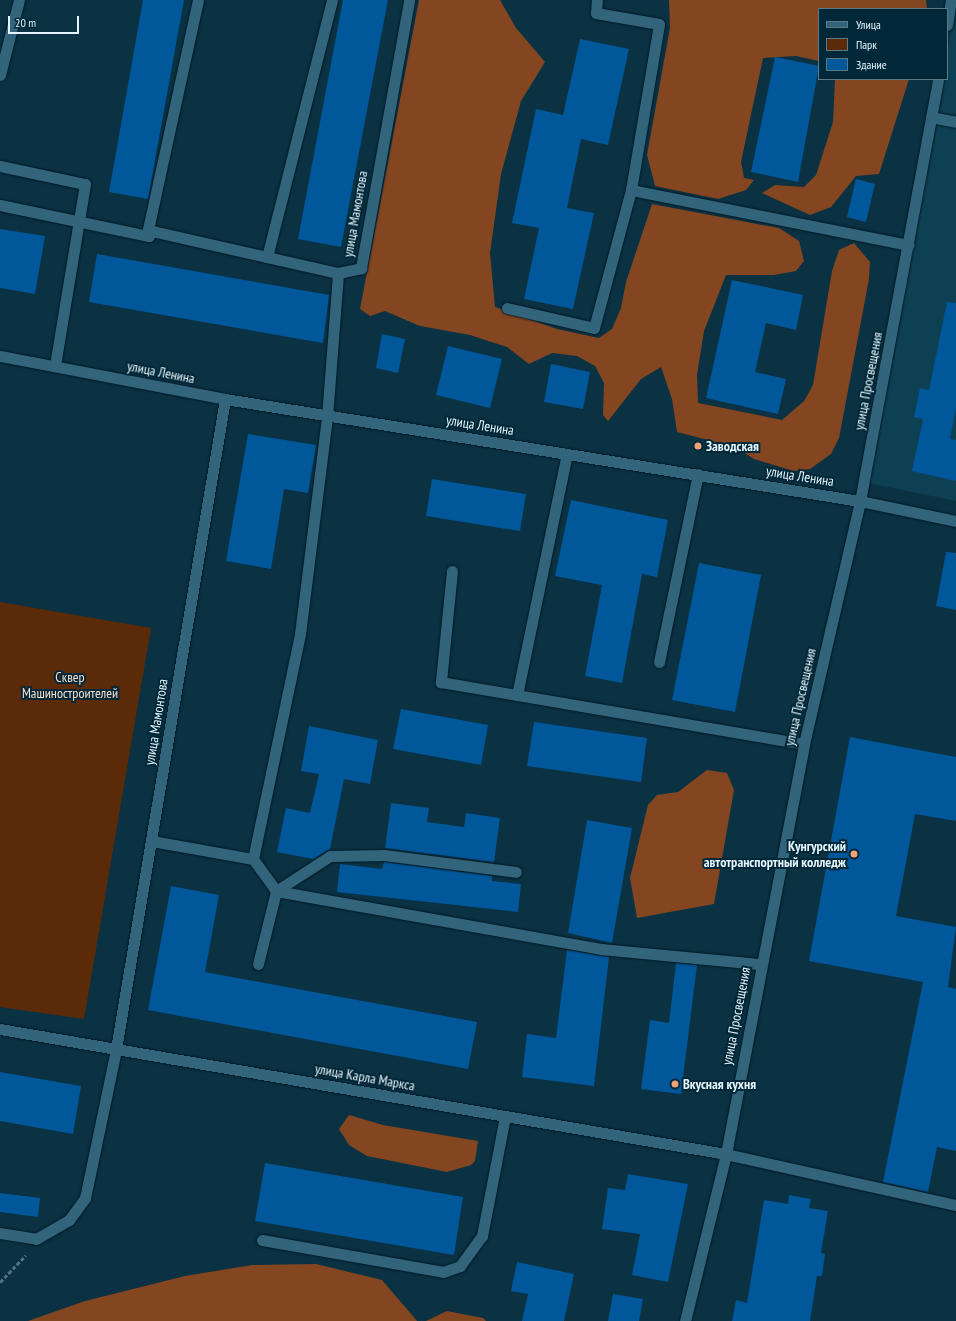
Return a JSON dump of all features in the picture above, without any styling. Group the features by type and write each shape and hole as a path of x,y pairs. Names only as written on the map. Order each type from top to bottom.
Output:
{"street":[{"path":"0,75 19,0"},
{"path":"0,205 149,236 148,230 198,0"},
{"path":"267,257 332,0"},
{"name":"улица Мамонтова","path":"253,859 300,634 327,417 338,274 361,268 409,0"},
{"path":"507,308 594,328 630,190 659,24 596,13 597,0"},
{"path":"948,19 951,0"},
{"name":"улица Просвещения","path":"685,1321 726,1154 804,744 860,501 909,245 938,80"},
{"path":"931,117 956,122"},
{"path":"0,166 85,184 55,366"},
{"path":"630,190 909,245"},
{"path":"148,230 338,274"},
{"name":"улица Ленина","path":"0,356 327,417 698,474 860,501 956,522"},
{"name":"улица Мамонтова","path":"36,1240 69,1220 85,1198 116,1049 225,399"},
{"path":"517,695 567,454"},
{"path":"659,662 698,474"},
{"path":"452,571 441,682 804,744"},
{"path":"152,841 253,859 276,891 601,949 761,964"},
{"path":"258,964 276,891 330,856 384,855 516,872"},
{"name":"улица Карла Маркса","path":"0,1029 726,1154 956,1205"},
{"path":"262,1240 443,1272 460,1266 482,1236 505,1116"},
{"path":"0,1233 36,1240"}],"path":[{"path":"0,1282 32,1249 36,1240"}],"shaded area":[{"path":"419,0 500,0 516,28 545,62 521,101 501,174 490,253 495,307 557,329 599,338 612,329 621,308 626,282 652,204 779,228 799,241 804,261 796,271 774,275 726,275 704,331 697,375 698,403 782,420 804,401 813,385 832,271 839,250 854,243 870,262 869,279 839,438 831,454 810,469 794,471 754,459 735,447 677,432 672,399 661,367 641,379 608,421 603,415 604,383 595,366 577,356 552,353 529,364 507,347 470,335 420,326 385,311 370,316 360,309"},
{"path":"669,0 926,0 927,8 818,8 818,61 796,56 763,58 741,162 744,178 754,180 746,190 718,199 655,186 647,155 670,28"},
{"path":"956,3 956,501 869,483 942,80 948,80 948,47"},
{"path":"835,80 909,80 879,174 856,176 831,207 810,215 762,193 775,185 804,187 816,175 833,122"},
{"path":"707,770 727,773 734,790 714,904 637,918 630,878 648,805 657,795 678,792"},
{"path":"349,1115 383,1125 478,1141 475,1161 471,1165 447,1172 367,1156 349,1145 339,1129"},
{"path":"316,1264 382,1280 417,1321 28,1321 85,1301 185,1276 252,1265"},
{"path":"447,1311 483,1318 486,1321 426,1321"}],"green space":[{"name":"Сквер Машиностроителей","path":"0,602 151,628 84,1019 0,1007"}],"building":[{"path":"143,0 184,0 148,199 109,192"},
{"path":"343,0 388,0 341,247 298,239"},
{"path":"580,39 629,49 608,145 581,139 567,208 594,213 573,309 524,299 539,228 512,223 536,109 563,115"},
{"path":"775,57 818,66 798,182 751,172"},
{"path":"856,179 875,184 866,222 847,217"},
{"path":"0,229 45,236 35,294 0,288"},
{"path":"97,254 329,295 323,343 89,302"},
{"path":"732,280 803,295 796,330 766,323 755,372 786,379 778,414 706,398"},
{"path":"947,302 956,303 956,408 950,439 956,440 956,481 912,471 923,419 914,417 920,388 929,390"},
{"path":"382,334 405,339 398,373 376,368"},
{"path":"448,346 502,359 490,408 436,395"},
{"path":"551,364 590,372 583,409 544,402"},
{"path":"248,434 316,445 308,493 284,489 271,569 226,561"},
{"path":"432,479 526,494 520,531 426,516"},
{"path":"571,500 668,520 657,577 642,574 622,683 585,676 602,585 555,576"},
{"path":"946,552 956,553 956,610 936,606"},
{"path":"699,563 761,575 735,712 672,700"},
{"path":"401,709 488,725 481,765 393,749"},
{"path":"534,722 647,738 641,782 527,766"},
{"path":"309,726 378,740 370,784 344,779 330,849 313,859 277,852 286,808 310,813 319,774 301,771"},
{"path":"850,737 956,757 956,821 915,814 896,916 956,927 948,987 956,989 956,1151 937,1147 928,1192 883,1182 923,982 809,961"},
{"path":"391,803 429,808 427,822 464,827 466,813 500,818 494,862 385,848"},
{"path":"587,820 632,828 612,943 568,933"},
{"path":"384,862 492,876 492,881 521,884 518,912 337,892 340,864 382,869"},
{"path":"171,886 219,895 205,972 477,1022 468,1069 148,1010"},
{"path":"567,950 609,957 594,1086 522,1077 527,1034 556,1038"},
{"path":"676,963 697,965 681,1094 641,1089 650,1020 669,1023"},
{"path":"0,1072 81,1086 73,1134 0,1121"},
{"path":"265,1163 463,1197 454,1255 255,1221"},
{"path":"628,1174 688,1184 668,1282 632,1275 640,1234 602,1229 608,1188 625,1190"},
{"path":"0,1193 40,1198 38,1217 0,1212"},
{"path":"789,1195 811,1199 809,1208 828,1211 821,1253 825,1254 822,1276 817,1276 810,1321 732,1321 736,1300 747,1303 764,1200 788,1204"},
{"path":"517,1262 574,1274 564,1321 522,1321 528,1294 511,1291"},
{"path":"613,1294 643,1299 639,1321 608,1321"}],"place":[{"name":"Заводская","path":"698,446"},
{"name":"Кунгурский автотранспортный колледж","path":"854,854"},
{"name":"Вкусная кухня","path":"675,1084"}]}
